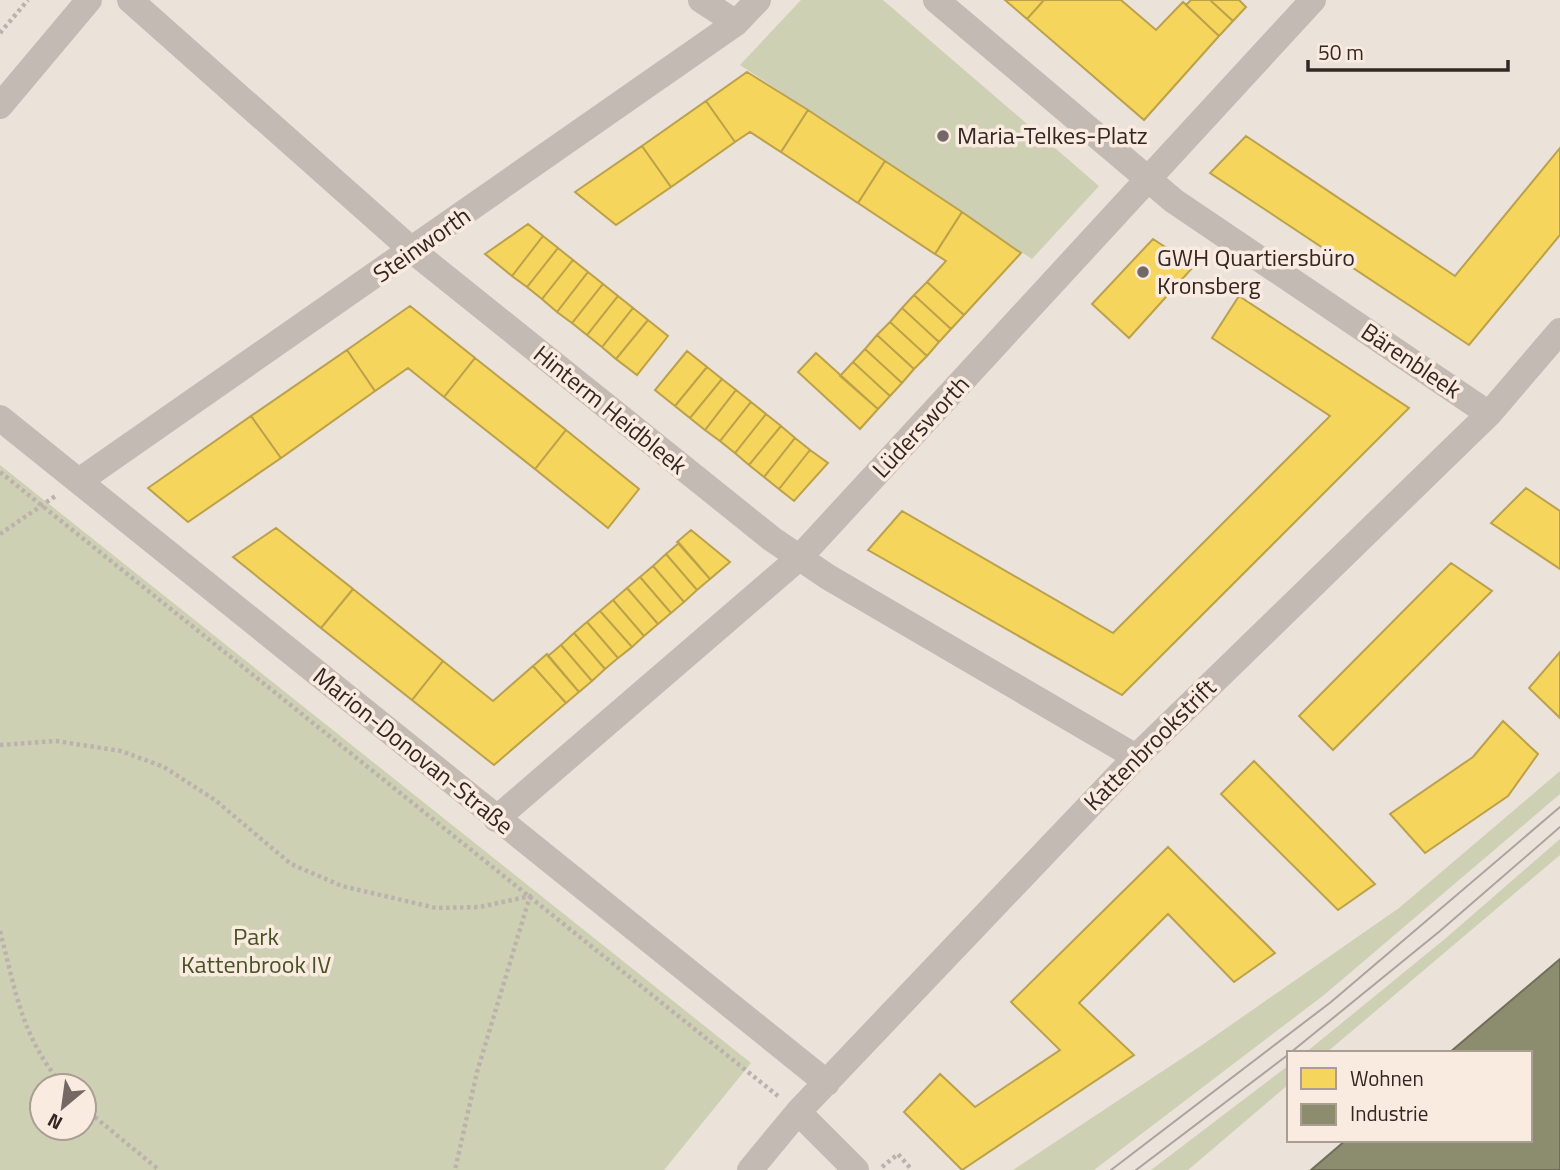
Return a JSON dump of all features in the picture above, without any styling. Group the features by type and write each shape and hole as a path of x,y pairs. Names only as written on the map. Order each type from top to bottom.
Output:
{"street":[{"path":"0,106 89,0"},
{"name":"Hinterm Heidbleek","path":"130,0 413,251 799,558 1136,757"},
{"path":"701,0 736,23"},
{"name":"Steinworth","path":"79,481 413,251 736,23 758,0"},
{"name":"Bärenbleek","path":"936,0 1148,181 1489,414"},
{"name":"Lüdersworth","path":"496,819 799,558 1313,0"},
{"name":"Kattenbrookstrift","path":"750,1170 798,1112 1136,757 1489,414 1560,331"},
{"name":"Marion-Donovan-Straße","path":"0,418 827,1083"},
{"path":"798,1112 856,1170"}],"path":[{"path":"0,33 28,0"},
{"path":"0,472 798,1112"},
{"path":"0,534 79,481"},
{"path":"0,745 56,741 121,751 164,767 215,800 291,864 342,886 436,908 480,907 530,896"},
{"path":"455,1170 477,1072 530,896"},
{"path":"0,931 12,985 31,1041 53,1072"},
{"path":"98,1120 159,1170"},
{"path":"878,1170 898,1154 912,1170"}],"green space":[{"name":"Maria-Telkes-Platz","path":"801,0 883,0 1099,186 1032,259 740,65"},
{"name":"Park Kattenbrook IV","path":"0,465 751,1063 664,1170 0,1170"},
{"path":"1560,771 1560,794 1324,995 1094,1170 1013,1170 1202,1045 1399,908"},
{"path":"1560,839 1560,855 1328,1051 1307,1051 1446,938"},
{"path":"1287,1067 1287,1086 1188,1170 1151,1170"}],"building: Wohnen":[{"path":"1005,0 1044,0 1027,19"},
{"path":"1044,0 1121,0 1156,30 1183,2 1219,36 1144,120 1027,19"},
{"path":"1191,0 1210,0 1233,21 1219,36 1186,5"},
{"path":"1210,0 1239,0 1246,7 1233,21"},
{"path":"747,72 808,110 781,152 750,132 735,142 706,101"},
{"path":"706,101 735,142 671,187 642,146"},
{"path":"808,110 885,161 858,203 781,152"},
{"path":"1246,136 1455,276 1560,148 1560,235 1469,345 1210,173"},
{"path":"642,146 671,187 616,225 575,192"},
{"path":"885,161 962,212 935,254 858,203"},
{"path":"962,212 1021,253 964,315 927,282 946,261 935,254"},
{"path":"528,224 543,236 512,276 485,254"},
{"path":"543,236 558,248 527,287 512,276"},
{"path":"1153,239 1194,266 1129,338 1092,304"},
{"path":"558,248 573,260 542,299 527,287"},
{"path":"573,260 588,272 557,312 542,299"},
{"path":"588,272 603,284 572,323 557,312"},
{"path":"927,282 964,315 951,329 914,295"},
{"path":"603,284 618,296 587,335 572,323"},
{"path":"914,295 951,329 939,342 902,308"},
{"path":"618,296 633,308 602,347 587,335"},
{"path":"1239,296 1409,408 1122,695 868,550 902,511 1113,633 1330,416 1212,338"},
{"path":"410,306 475,358 444,397 408,368 375,391 347,350"},
{"path":"633,308 648,320 616,359 602,347"},
{"path":"902,308 939,342 927,356 890,322"},
{"path":"648,320 668,336 637,375 616,359"},
{"path":"890,322 927,356 914,369 877,335"},
{"path":"877,335 914,369 902,383 865,349"},
{"path":"865,349 902,383 890,396 853,362"},
{"path":"347,350 375,391 281,458 251,416"},
{"path":"687,351 707,367 675,406 655,390"},
{"path":"816,353 878,409 860,429 798,372"},
{"path":"475,358 566,430 535,469 444,397"},
{"path":"853,362 890,396 878,409 840,376"},
{"path":"707,367 722,379 690,418 675,406"},
{"path":"722,379 736,390 705,430 690,418"},
{"path":"736,390 751,402 720,441 705,430"},
{"path":"751,402 766,414 735,453 720,441"},
{"path":"766,414 781,426 749,465 735,453"},
{"path":"251,416 281,458 188,522 148,488"},
{"path":"781,426 795,438 764,477 749,465"},
{"path":"566,430 639,489 608,528 535,469"},
{"path":"795,438 810,450 779,489 764,477"},
{"path":"810,450 828,463 794,501 779,489"},
{"path":"1526,488 1560,511 1560,569 1491,523"},
{"path":"276,528 353,589 321,628 233,557"},
{"path":"691,530 730,562 710,579 677,542"},
{"path":"679,543 710,579 697,590 666,554"},
{"path":"666,554 697,590 684,602 653,566"},
{"path":"1451,563 1492,591 1333,750 1299,716"},
{"path":"653,566 684,602 671,613 640,577"},
{"path":"640,577 671,613 658,624 627,588"},
{"path":"627,588 658,624 644,636 613,600"},
{"path":"353,589 443,661 412,700 321,628"},
{"path":"613,600 644,636 632,647 600,611"},
{"path":"600,611 632,647 618,658 587,622"},
{"path":"587,622 618,658 605,669 574,633"},
{"path":"574,633 605,669 592,681 561,645"},
{"path":"561,645 592,681 579,692 548,656"},
{"path":"1560,652 1560,718 1529,688"},
{"path":"547,654 579,692 566,703 533,666"},
{"path":"443,661 493,701 533,666 566,703 494,765 412,700"},
{"path":"1503,721 1538,754 1508,796 1425,853 1390,814 1473,757"},
{"path":"1254,761 1375,884 1338,910 1221,794"},
{"path":"1168,847 1275,953 1234,982 1168,914 1079,1003 1134,1055 962,1170 904,1112 940,1074 975,1107 1060,1050 1011,1002"}],"building: Industrie":[{"path":"1560,959 1560,1170 1311,1170 1344,1142 1532,1142 1532,1051 1451,1051"}],"tram line":[{"path":"1111,1170 1331,1002 1560,807"},
{"path":"1292,1051 1440,931 1560,827"},
{"path":"1136,1170 1287,1056"}],"place":[{"name":"Maria-Telkes-Platz","path":"943,136"},
{"name":"GWH Quartiersbüro Kronsberg","path":"1143,272"}]}
